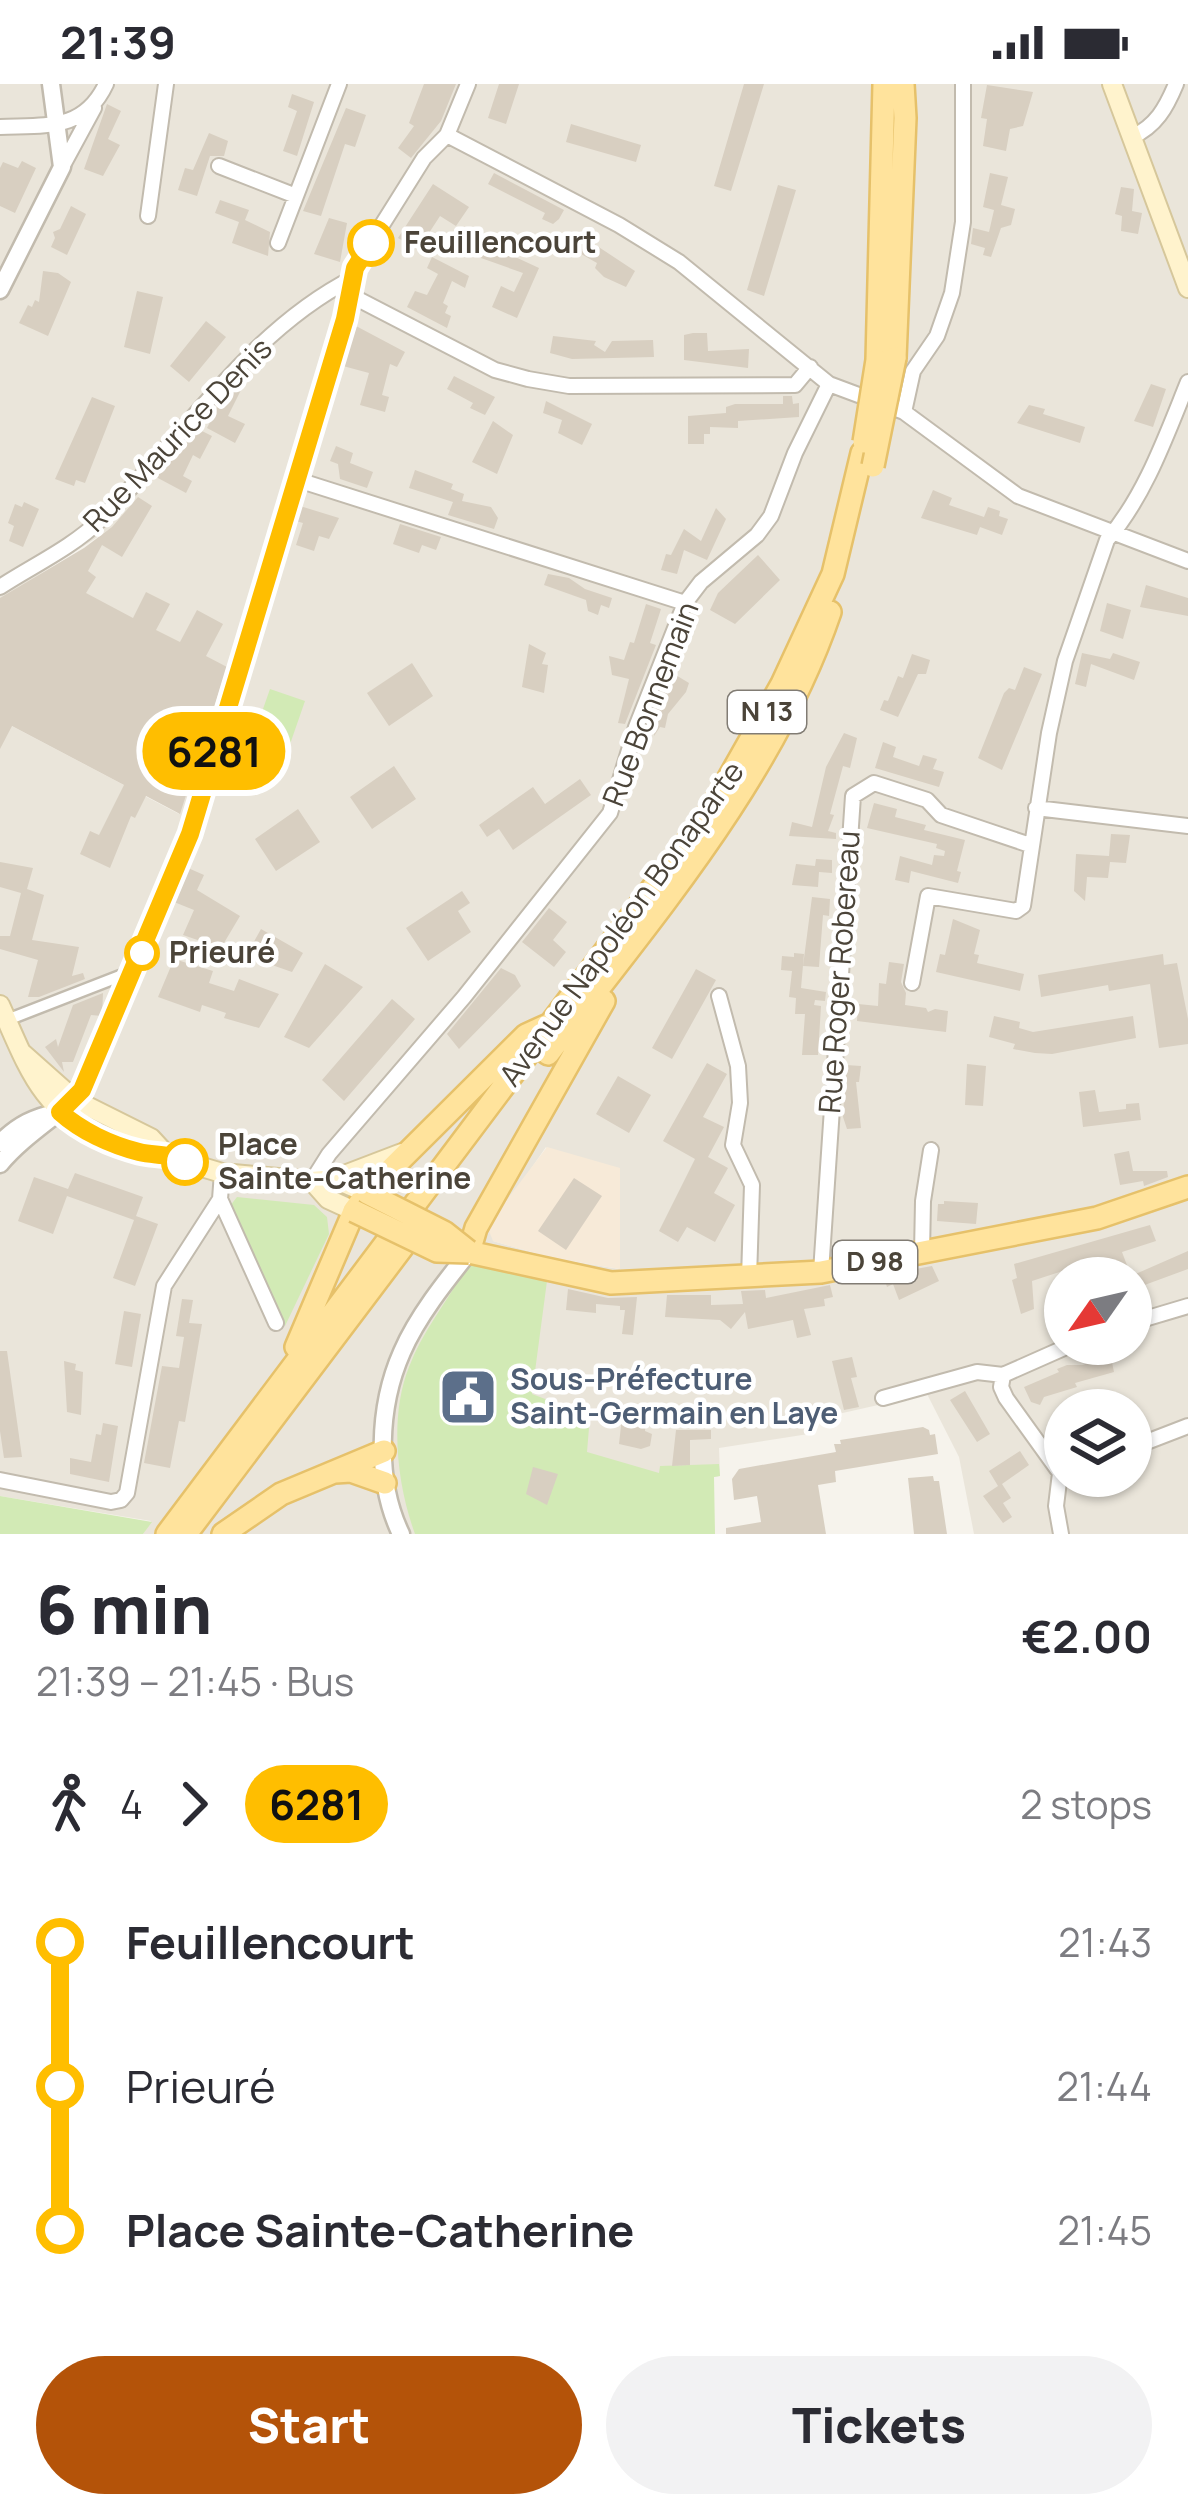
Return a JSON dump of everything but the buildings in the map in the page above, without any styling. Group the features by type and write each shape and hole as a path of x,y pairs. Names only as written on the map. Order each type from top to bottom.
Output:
{"main road":[{"name":"Avenue Napoléon Bonaparte","path":"884,84 886,359"},
{"name":"Avenue Napoléon Bonaparte","path":"186,1534 722,823 762,758 826,622 852,547 886,359 905,118 903,84"},
{"path":"1112,84 1188,288"},
{"name":"Avenue Napoléon Bonaparte","path":"167,1534 709,813 748,749 833,574 867,460"},
{"path":"469,1252 476,1228 613,987 610,973"},
{"path":"3,1012 43,1094 68,1106 86,1131 143,1153 164,1151 222,1173 312,1181 379,1165 406,1151"},
{"path":"286,1371 361,1202 406,1151 526,1035 554,1022"},
{"name":"D 98","path":"334,1178 361,1202"},
{"name":"D 98","path":"312,1181 328,1199 361,1202 444,1232 469,1252 610,1283 821,1271 1097,1218 1188,1187"},
{"path":"223,1534 259,1506 383,1451"},
{"path":"329,1472 351,1471 386,1483"}],"street":[{"path":"51,84 62,167"},
{"path":"0,290 106,84"},
{"path":"148,216 166,84"},
{"path":"278,243 339,84"},
{"path":"0,1164 18,1142 68,1106 134,971 190,834 298,480 355,268 424,158 447,135 468,84"},
{"path":"904,412 913,371 937,336 952,293 963,222 962,84"},
{"path":"1132,137 1165,111 1176,84"},
{"path":"0,127 59,124 94,108"},
{"path":"447,135 620,225 679,262 829,384 904,412 1018,496 1188,561"},
{"path":"219,166 296,196"},
{"name":"Rue Maurice Denis","path":"0,587 98,524 228,376 326,292 353,278"},
{"path":"350,295 495,370 569,386 795,385 810,367"},
{"path":"912,983 928,896 1016,910 1025,900 1036,808 1065,661 1112,533 1159,454 1188,382"},
{"name":"Rue Bonnemain","path":"312,1181 329,1154 464,997 610,813 636,728 685,603 701,582 758,535 771,516 795,452 829,384"},
{"path":"298,480 685,603"},
{"name":"Rue Roger Robereau","path":"821,1271 853,796 874,783 927,800 941,815 1030,845"},
{"path":"1036,808 1188,826 1188,814"},
{"path":"3,1012 134,971"},
{"path":"719,996 738,1066 740,1102 734,1145 752,1185 748,1278"},
{"path":"0,1143 14,1128 68,1106"},
{"path":"922,1253 922,1201 931,1150"},
{"path":"0,1480 111,1502 127,1493 164,1286 220,1199 222,1173"},
{"path":"220,1199 276,1323"},
{"path":"397,1530 383,1451 391,1384 402,1350 469,1252"},
{"path":"1152,1317 1188,1306"},
{"path":"883,1398 977,1372 1003,1375 1044,1357"},
{"path":"1003,1375 1000,1387 1006,1398 1044,1449"},
{"path":"1152,1440 1188,1426"},
{"path":"1058,1497 1061,1534"}],"shaded area":[{"path":"0,84 1188,84 1188,1534 974,1534 959,1457 927,1394 816,1419 815,1433 719,1448 720,1476 714,1477 711,1490 715,1534 143,1534 151,1521 0,1496 0,734 6,723 179,814 77,588 110,529 0,600","holes":["546,1147 619,1269 552,1258 493,1241 519,1186"]},
{"path":"547,1147 620,1168 620,1269 552,1258 493,1241 487,1226"}],"green space":[{"path":"270,689 305,701 280,773 245,760"},
{"path":"237,1197 314,1205 327,1217 329,1234 285,1326 230,1206"},
{"name":"Sous-Préfecture Saint-Germain en Laye","path":"480,1261 547,1281 532,1394 590,1416 587,1452 659,1473 660,1466 719,1464 720,1476 714,1477 715,1534 415,1534 398,1451 403,1387 428,1329 466,1268"},
{"path":"0,1496 152,1522 143,1534 0,1534"}],"bus line":[{"name":"6281","path":"185,1162 164,1151 143,1153 86,1131 60,1112 82,1090 190,834 345,319 355,268 371,243"}],"place":[{"name":"Feuillencourt","path":"371,243"},
{"name":"Prieuré","path":"142,953"},
{"name":"Place Sainte-Catherine","path":"185,1162"},
{"name":"Sous-Préfecture Saint-Germain en Laye","path":"468,1397"}]}
